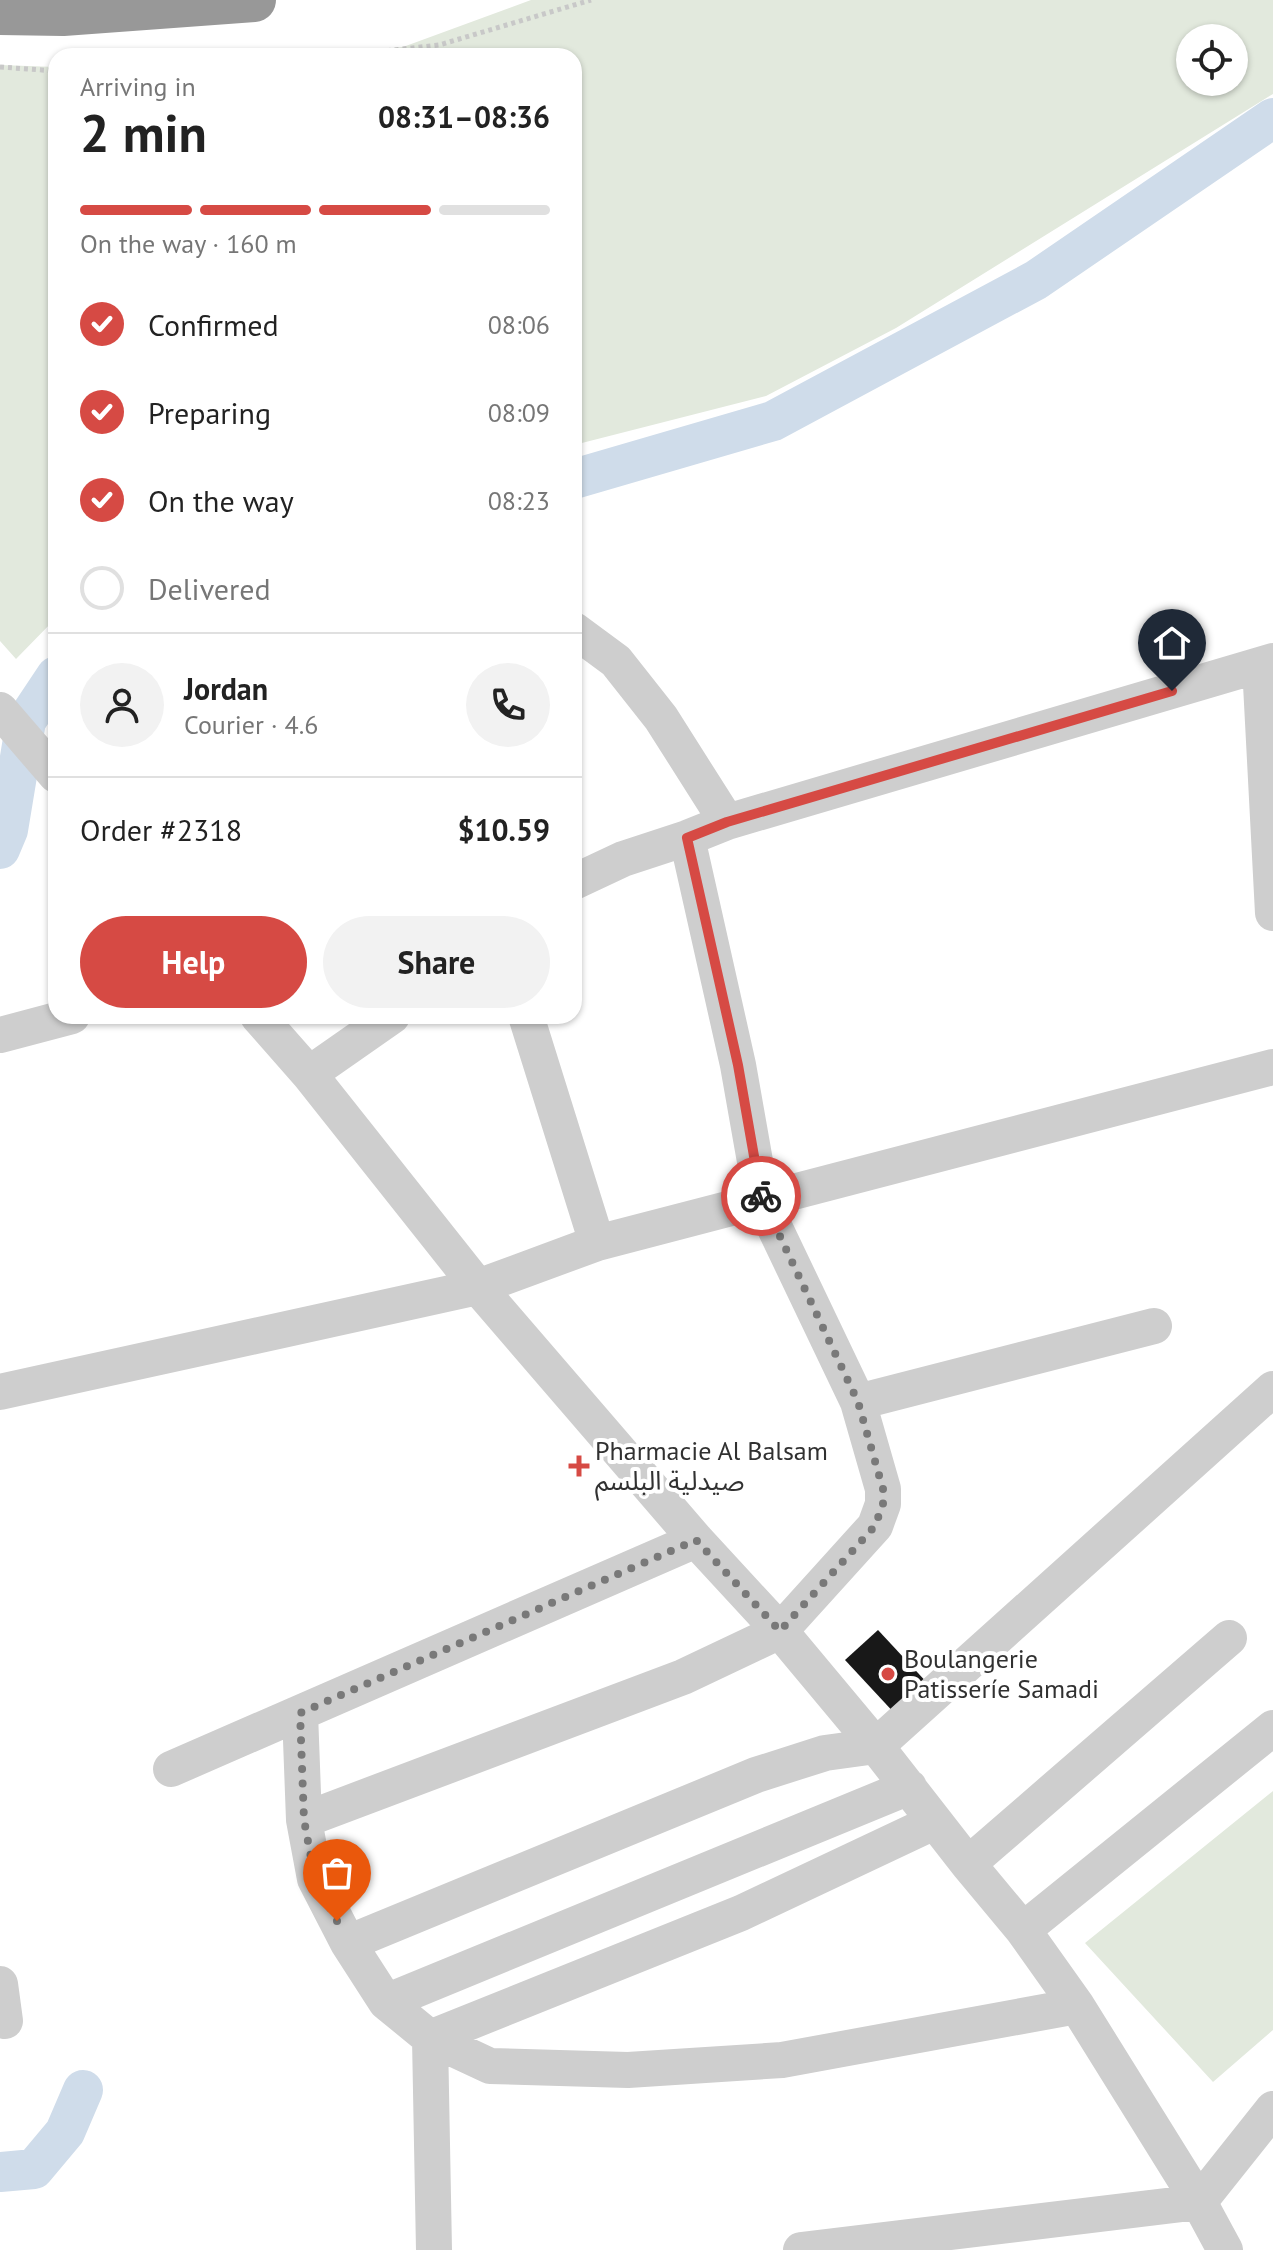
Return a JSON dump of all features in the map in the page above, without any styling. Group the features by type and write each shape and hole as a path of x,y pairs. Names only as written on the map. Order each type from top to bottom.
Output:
{"highway":[{"path":"0,13 63,14 254,0"}],"street":[{"path":"582,636 616,661 661,718 727,822"},
{"path":"582,878 623,859 727,822 1267,663 1273,913"},
{"path":"0,710 48,766"},
{"path":"304,1820 683,1677 780,1631 875,1526 883,1504 883,1489 858,1402 762,1201 738,1065 687,838"},
{"path":"0,1035 48,1022"},
{"path":"265,1024 309,1074 478,1287 696,1540 780,1631 1023,1930 1077,2006 1199,2202 1225,2250"},
{"path":"309,1074 381,1024"},
{"path":"529,1024 597,1243"},
{"path":"0,1392 478,1287 597,1243 1273,1067"},
{"path":"858,1402 1154,1326"},
{"path":"348,1943 756,1775 825,1753 876,1746 1273,1389"},
{"path":"171,1769 696,1540"},
{"path":"968,1864 1229,1638"},
{"path":"300,1713 304,1820 315,1879 348,1943 386,2002 430,2038 490,2066 628,2070 782,2060 1077,2006"},
{"path":"1023,1930 1273,1728"},
{"path":"386,2002 909,1787"},
{"path":"430,2038 741,1913 934,1822"},
{"path":"0,1984 5,2021"},
{"path":"430,2038 434,2250"},
{"path":"801,2250 1199,2202 1273,2109"}],"path":[{"path":"412,48 439,45 591,0"},
{"path":"0,67 48,70"}],"shaded area":[{"path":"531,0 1273,0 1273,94 896,328 766,396 582,443 582,48 393,48"},
{"path":"0,65 48,67 48,626 16,659 0,641"},
{"path":"1273,1791 1273,2030 1213,2082 1085,1943"}],"building":[{"name":"Boulangerie Patisseríe Samadi","path":"878,1630 931,1687 898,1717 845,1660"}],"waterway":[{"path":"582,477 773,421 1036,280 1273,118"},
{"path":"0,849 8,830 26,721 48,688"},
{"path":"0,2172 34,2169 65,2132 83,2090"}],"way so far":[{"path":"337,1921 315,1879 304,1820 300,1713 696,1540 780,1631 875,1526 883,1504 883,1489 858,1402 761,1196"}],"place":[{"name":"Pharmacie Al Balsam صيدلية البلسم","path":"579,1466"},
{"name":"Boulangerie Patisseríe Samadi","path":"888,1674"}],"route":[{"path":"761,1196 738,1065 687,838 727,822 1172,691"}]}
